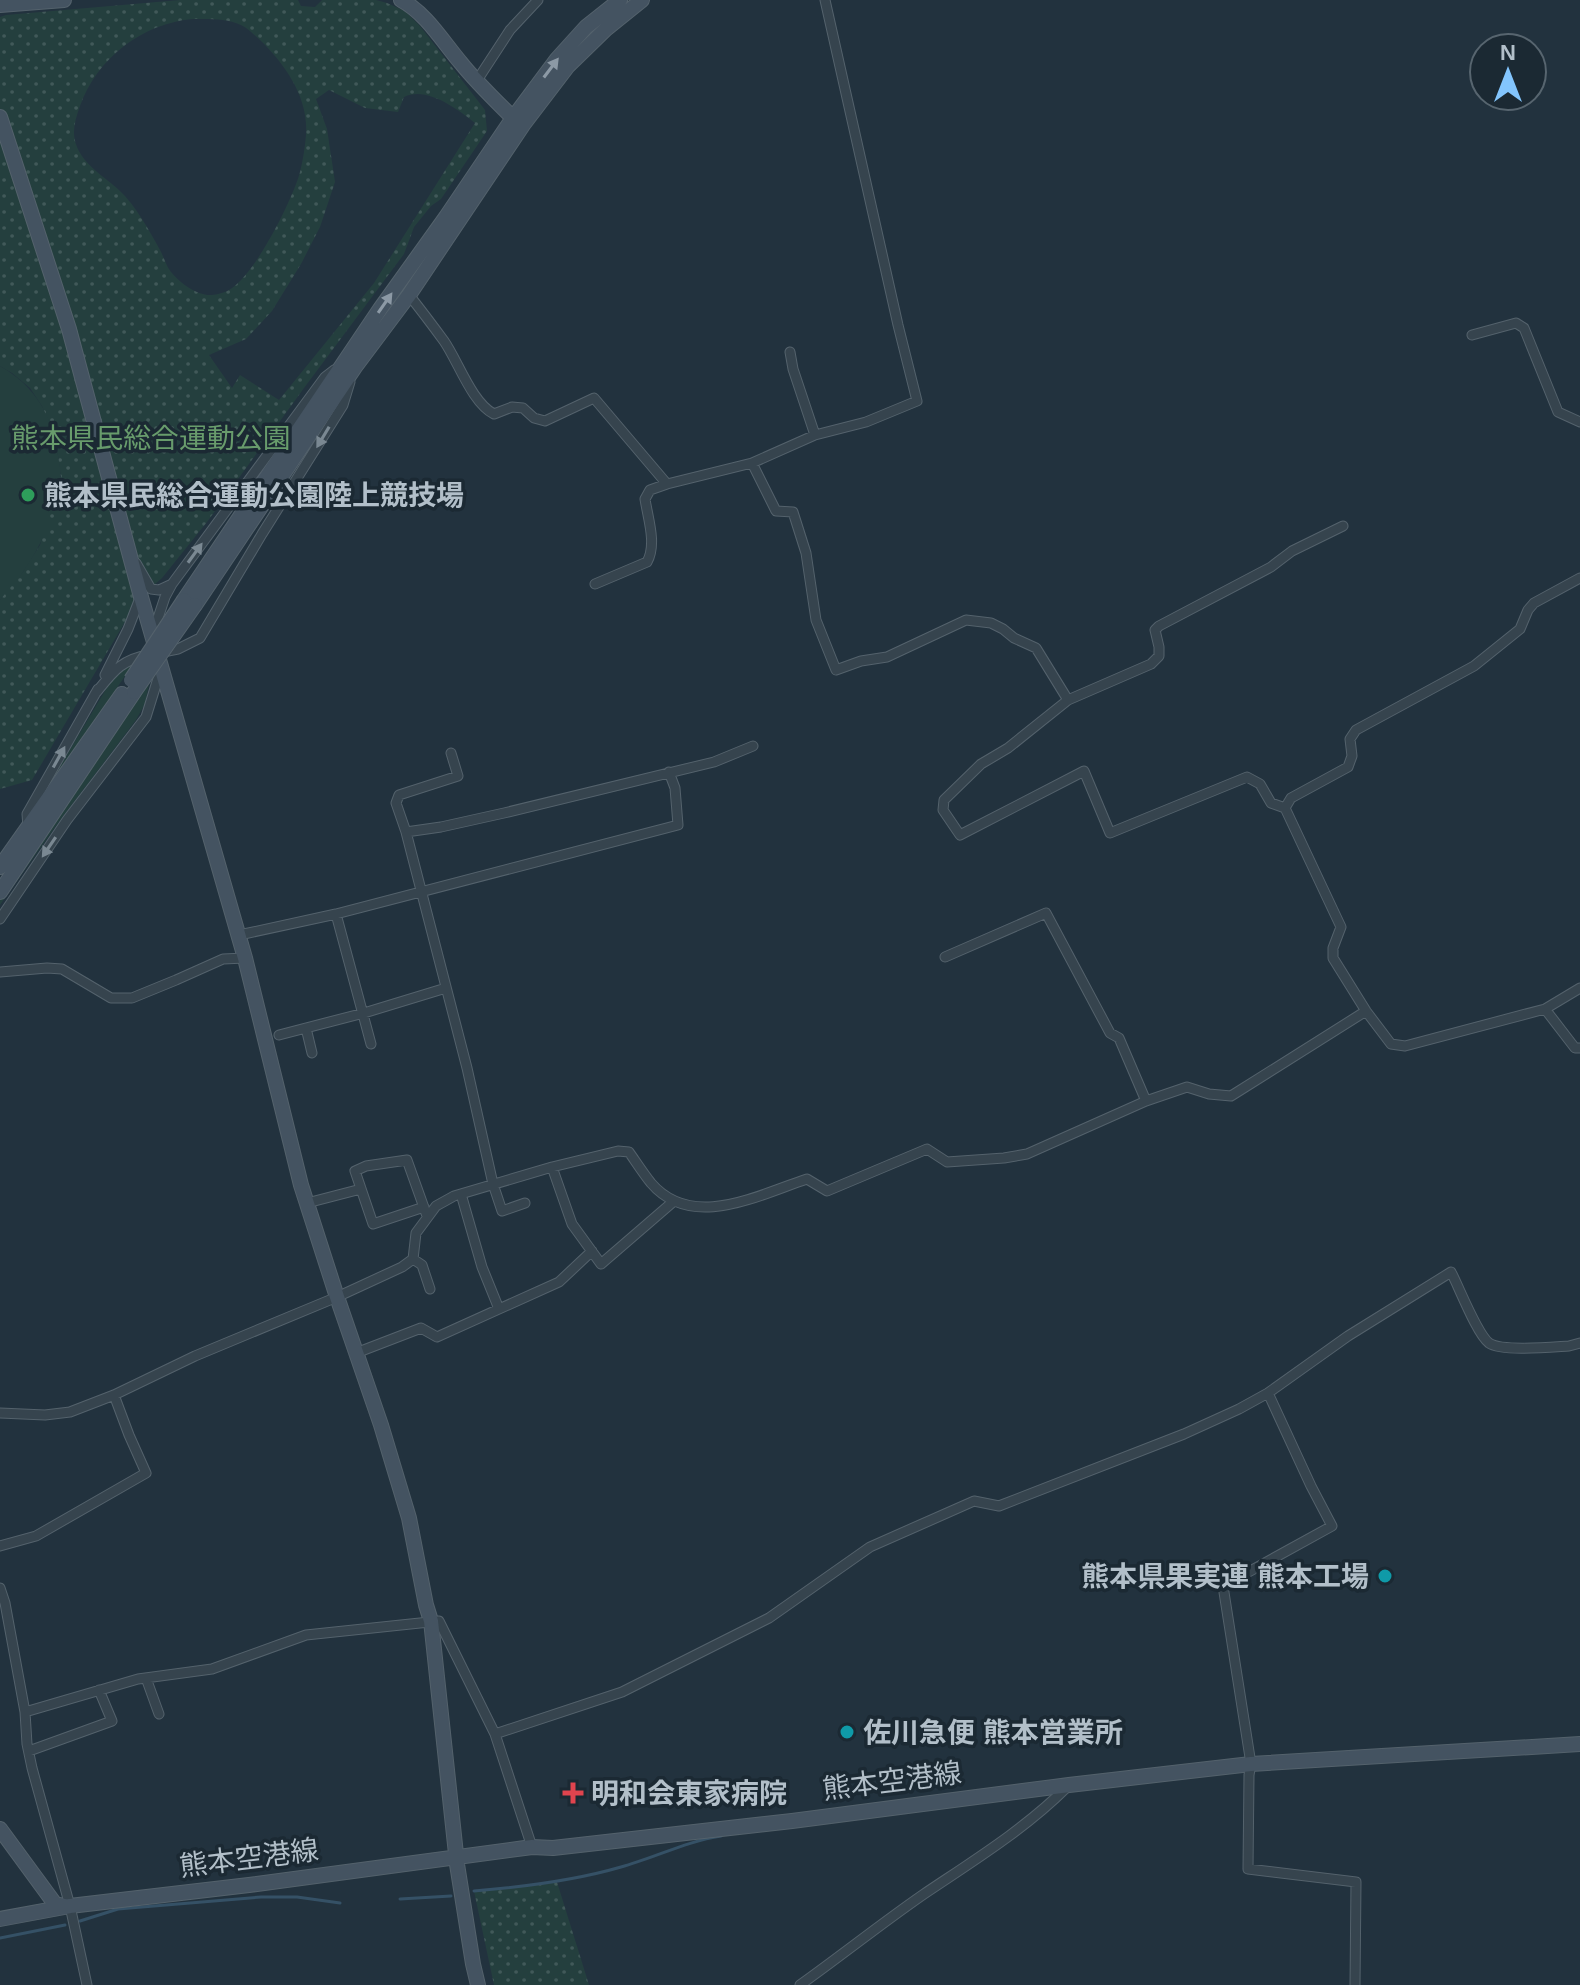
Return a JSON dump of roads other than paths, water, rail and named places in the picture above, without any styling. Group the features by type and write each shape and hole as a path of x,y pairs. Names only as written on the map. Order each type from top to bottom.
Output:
{"street":[{"path":"0,5 64,0"},
{"path":"401,0 410,4 476,82 518,122"},
{"path":"476,82 510,30 538,0"},
{"path":"152,636 172,584 325,377 350,364 409,295 567,48 586,27 620,0"},
{"path":"0,892 130,690 446,217 518,122 568,66 642,0"},
{"path":"595,584 650,558 651,538 645,499 650,490 752,463 815,435 866,422 917,401 825,0"},
{"path":"0,117 69,329 141,597 239,935 307,1203 409,1518 431,1621 456,1856 478,1985"},
{"path":"409,295 446,344 488,411 494,414 512,407 523,408 534,418 545,421 594,398 667,484"},
{"path":"1472,335 1516,323 1524,328 1558,412 1580,422"},
{"path":"790,352 815,435"},
{"path":"95,694 123,663 139,656 159,660 200,638 343,405 350,364"},
{"path":"752,463 776,511 793,512 806,553 816,620 836,670 861,661 887,657 966,620 991,623 1036,648 1068,700"},
{"path":"1343,526 1159,626 1155,630 1159,656 1151,664 1068,700 1008,748 981,764 944,800 943,810 960,835 1084,771 1110,833 1247,777 1260,784 1271,803 1285,808 1341,927 1333,948 1333,958 1391,1044 1405,1046 1545,1009 1580,988"},
{"path":"128,550 151,589 159,590 172,584"},
{"path":"1285,808 1291,798 1348,767 1352,756 1350,739 1356,730 1474,666 1520,629 1534,603 1580,578"},
{"path":"28,827 27,814 95,694 141,597"},
{"path":"0,919 67,820 146,717 156,689 159,660"},
{"path":"0,867 130,690"},
{"path":"406,832 504,813 714,762 753,746"},
{"path":"451,753 458,776 399,795 396,803 467,1068 493,1184 502,1211 525,1203"},
{"path":"239,935 336,914 678,825 675,788 669,772"},
{"path":"945,957 1046,913 1110,1033 1119,1038 1146,1101"},
{"path":"336,914 371,1044"},
{"path":"0,972 62,969 111,998 132,998 223,959 245,958"},
{"path":"279,1035 446,988"},
{"path":"1545,1009 1575,1048 1580,1048"},
{"path":"0,1413 45,1415 70,1412 402,1267 413,1259 416,1233 425,1211 407,1160 366,1166 355,1171 373,1224 425,1211 461,1194 493,1184 618,1151 629,1152 652,1184 674,1201 704,1208 728,1205 807,1179 827,1191 927,1149 947,1162 1027,1154 1146,1101 1187,1087 1209,1094 1231,1096 1366,1011"},
{"path":"306,1028 312,1053"},
{"path":"552,1167 572,1224 601,1264 674,1201"},
{"path":"307,1203 361,1189"},
{"path":"461,1194 482,1267 499,1309"},
{"path":"356,1353 421,1328 437,1337 559,1282 592,1251"},
{"path":"413,1259 422,1265 430,1289"},
{"path":"495,1734 622,1692 769,1618 870,1547 974,1501 999,1506 1184,1434 1268,1393 1348,1336 1451,1272 1488,1343 1501,1348 1580,1343"},
{"path":"1268,1393 1332,1526 1223,1586 1251,1764 1248,1869 1356,1882 1355,1985"},
{"path":"0,1546 36,1536 146,1473 114,1395"},
{"path":"0,1588 25,1712 32,1768 70,1906 87,1985"},
{"path":"25,1712 146,1678 212,1669 306,1635 439,1621 495,1734 532,1847"},
{"path":"146,1678 159,1714"},
{"path":"29,1751 112,1721 99,1690"},
{"name":"熊本空港線","path":"0,1919 70,1906 456,1856 792,1821 1251,1764 1580,1744"},
{"path":"800,1985 980,1857 1047,1806 1069,1785"},
{"path":"0,1829 55,1904 70,1906"}],"waterway":[{"path":"474,1891 585,1876 721,1836"},
{"path":"400,1899 451,1896"},
{"path":"80,1921 118,1909 261,1897 297,1897 340,1903"},
{"path":"0,1938 65,1925"}],"place":[{"name":"熊本県民総合運動公園陸上競技場","path":"28,495"},
{"name":"熊本県果実連 熊本工場","path":"1385,1576"},
{"name":"佐川急便 熊本営業所","path":"847,1732"},
{"name":"明和会東家病院","path":"573,1793"}],"park label":[{"name":"熊本県民総合運動公園","path":"151,438"}]}
